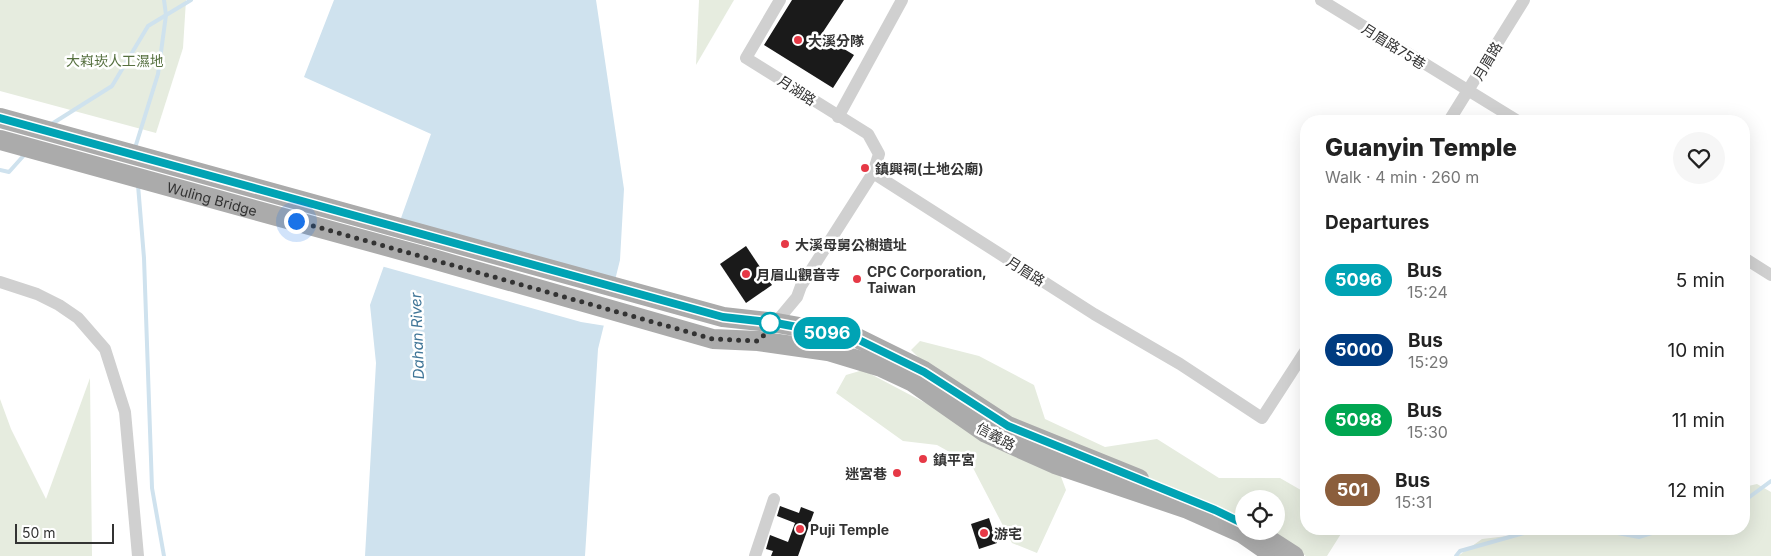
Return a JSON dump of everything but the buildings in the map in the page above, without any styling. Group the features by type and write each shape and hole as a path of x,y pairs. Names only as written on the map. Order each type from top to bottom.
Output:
{"main road":[{"name":"Wuling Bridge","path":"0,118 723,317"},
{"name":"Wuling Bridge","path":"0,140 446,262 713,339"},
{"name":"信義路","path":"723,317 776,323 855,338 931,376 1008,426 1235,520"},
{"name":"信義路","path":"713,339 758,341 828,351 881,367 913,382 986,434 1055,464 1188,509 1242,533 1275,556"},
{"path":"1270,540 1294,556"}],"street":[{"name":"月湖路","path":"780,0 746,58 868,134 879,154 873,173"},
{"path":"838,116 902,0"},
{"name":"月眉路75巷","path":"1321,0 1508,115"},
{"name":"月眉路","path":"1454,115 1524,0"},
{"path":"758,341 776,323 797,297 801,286 873,173"},
{"name":"月眉路","path":"873,173 1094,314 1180,364 1262,418 1300,359"},
{"path":"1750,262 1771,275"},
{"path":"0,282 37,294 78,318 105,349 125,412 138,556"},
{"path":"755,556 774,499"}],"green space":[{"name":"大嵙崁人工濕地","path":"0,0 186,0 183,48 156,133 0,91"},
{"path":"699,0 734,0 696,65"},
{"path":"920,341 979,356 1034,385 1045,419 1105,447 1157,439 1219,478 1280,478 1300,490 1300,535 1340,535 1327,556 1306,556 1280,540 1285,540 1285,490 1235,490 1235,516 1008,419 929,368 911,350"},
{"path":"863,370 1060,474 1066,490 1037,553 1012,543 971,464 937,445 903,441 836,393 846,375"},
{"path":"90,378 92,556 0,556 0,399 11,429 46,499"},
{"path":"1757,484 1771,492 1771,556 1458,556 1482,539 1515,535 1750,535 1750,486"}],"water":[{"name":"Dahan River","path":"334,0 596,0 624,189 620,260 598,349 585,556 365,556 376,363 370,305 431,134 304,77"}],"pier":[{"path":"397,221 617,281 606,326 581,322 381,266"}],"waterway":[{"path":"135,148 158,74 166,15 164,0"},
{"path":"50,125 112,86 148,26 191,0"},
{"path":"0,170 9,172 26,153"},
{"path":"138,185 144,258 152,488 164,556"},
{"path":"1750,497 1771,481"},
{"path":"1456,556 1460,551 1517,535"},
{"path":"1628,535 1639,537 1645,535"}],"bus line":[{"name":"5096","path":"0,118 723,317 776,323 855,338 894,355 924,372 960,393 1008,426 1235,520"}],"place":[{"name":"大溪分隊","path":"798,40"},
{"name":"鎮興祠(土地公廟)","path":"865,168"},
{"name":"大溪母舅公樹遺址","path":"785,244"},
{"name":"月眉山觀音寺","path":"746,274"},
{"name":"CPC Corporation, Taiwan","path":"857,279"},
{"name":"鎮平宮","path":"923,459"},
{"name":"迷宮巷","path":"897,473"},
{"name":"Puji Temple","path":"800,529"},
{"name":"游宅","path":"984,533"}],"route":[{"path":"296,221 713,339 758,341 776,323 770,323"}]}
